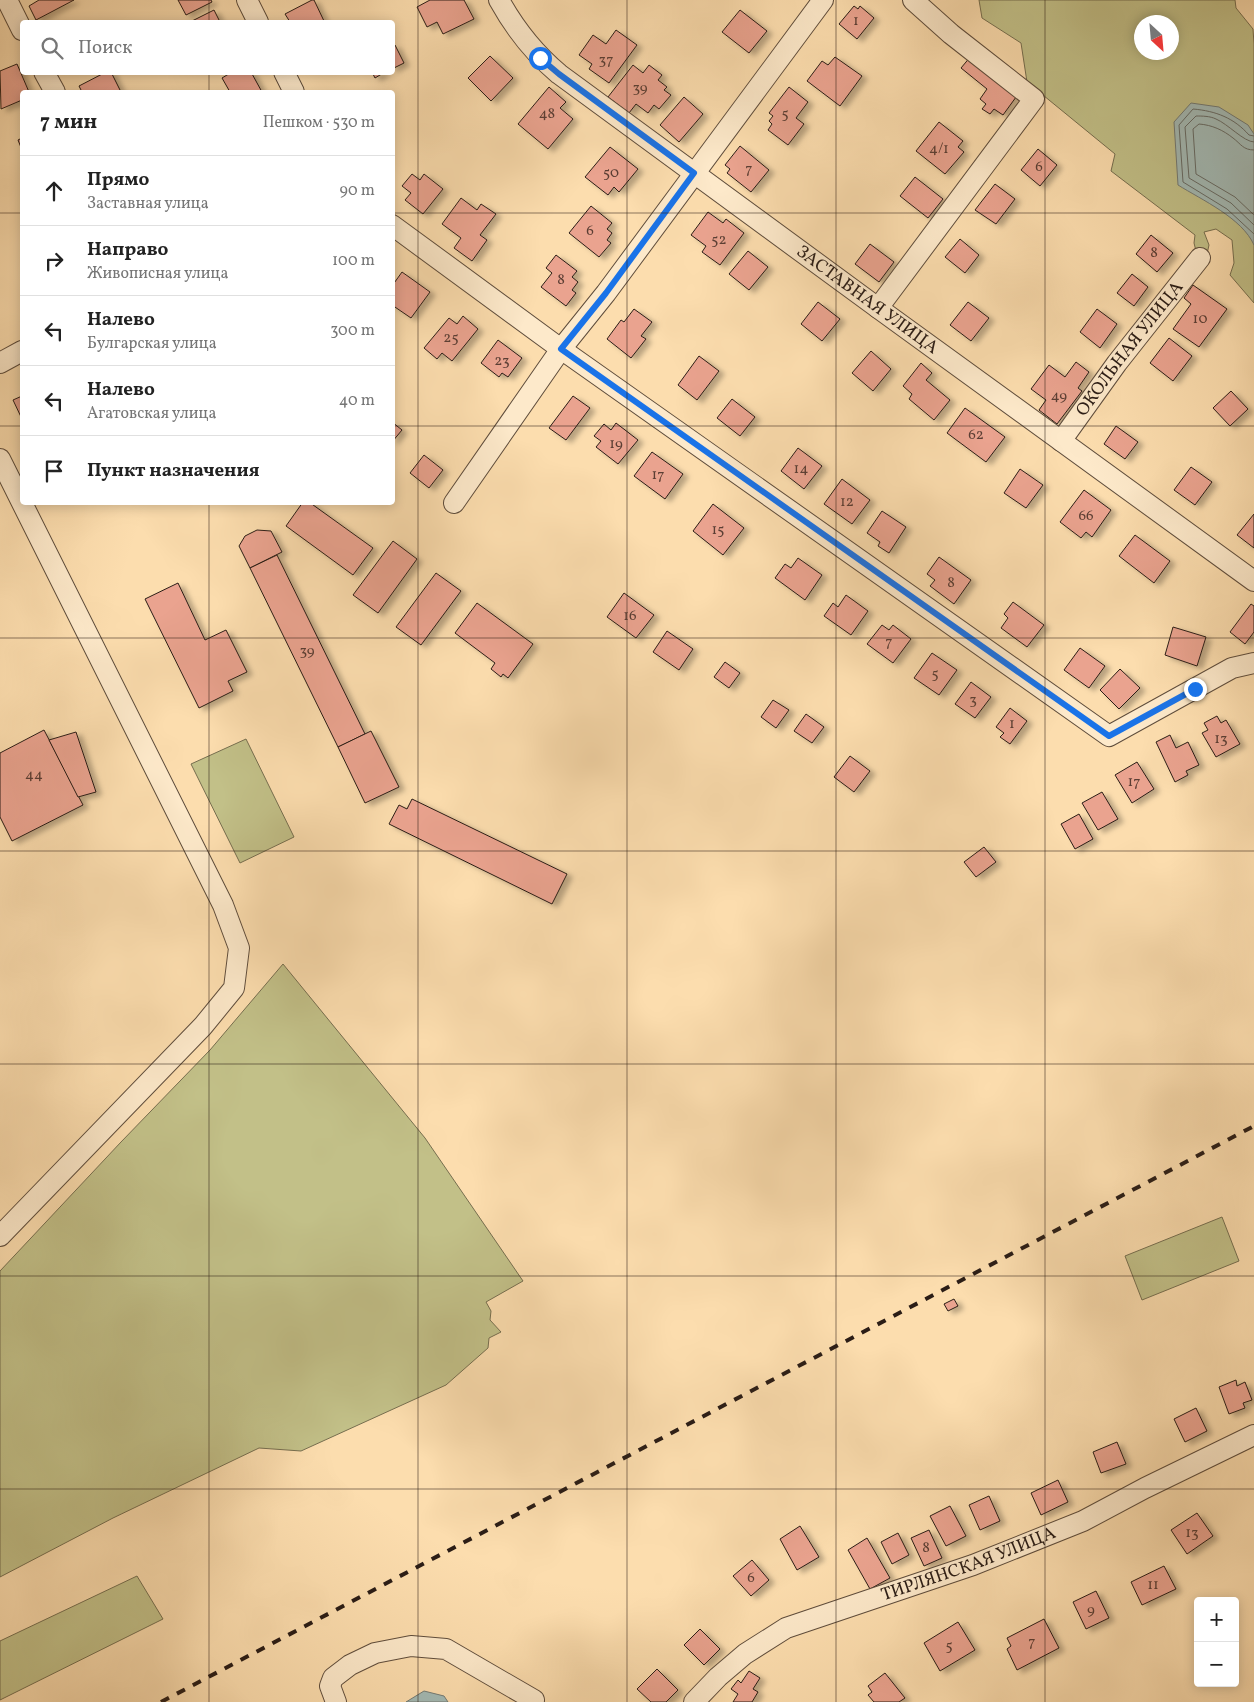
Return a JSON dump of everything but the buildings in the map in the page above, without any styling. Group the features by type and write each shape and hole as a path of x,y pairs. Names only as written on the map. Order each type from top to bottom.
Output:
{"street":[{"path":"7,0 20,26"},
{"path":"247,0 257,20"},
{"name":"ЗАСТАВНАЯ УЛИЦА","path":"499,0 521,36 540,58 559,74 1254,580"},
{"path":"454,503 561,349 606,293 823,0"},
{"path":"878,308 1034,99 951,34 913,0"},
{"path":"46,75 54,90"},
{"path":"286,75 293,90"},
{"path":"395,227 561,349 1109,736 1232,668 1254,663"},
{"name":"ОКОЛЬНАЯ УЛИЦА","path":"1061,441 1117,363 1200,258"},
{"path":"0,363 20,353"},
{"path":"0,459 20,499"},
{"path":"0,1236 149,1083 203,1026 228,996 234,988 239,948 223,906 23,505"},
{"name":"ТИРЛЯНСКАЯ УЛИЦА","path":"694,1702 718,1677 745,1654 786,1628 973,1565 1083,1521 1145,1488 1254,1435"},
{"path":"336,1702 330,1686 334,1678 350,1665 375,1653 411,1646 446,1649 534,1700"}],"shaded area":[{"path":"979,0 1235,0 1236,8 1253,29 1254,44 1254,303 1230,275 1234,263 1232,240 1216,229 1204,232 1209,245 1205,263 1199,263 1194,243 1195,235 1111,171 1115,154 1027,82 1021,43 982,18"},
{"path":"246,739 294,837 240,863 191,764"},
{"path":"283,964 425,1138 523,1281 486,1302 491,1311 490,1320 501,1332 489,1338 488,1348 446,1385 301,1451 259,1448 113,1518 0,1577 0,1271 210,1050"},
{"path":"1222,1217 1239,1261 1142,1300 1125,1256"},
{"path":"137,1576 163,1619 0,1700 0,1641"}],"water":[{"path":"1191,103 1219,107 1248,125 1254,134 1254,245 1248,235 1231,218 1178,185 1174,122"},
{"path":"424,1691 444,1696 448,1702 406,1702"}],"railway":[{"path":"161,1702 1254,1126"}],"route":[{"path":"540,58 694,173 606,293 561,349 1109,736 1195,689"}]}
